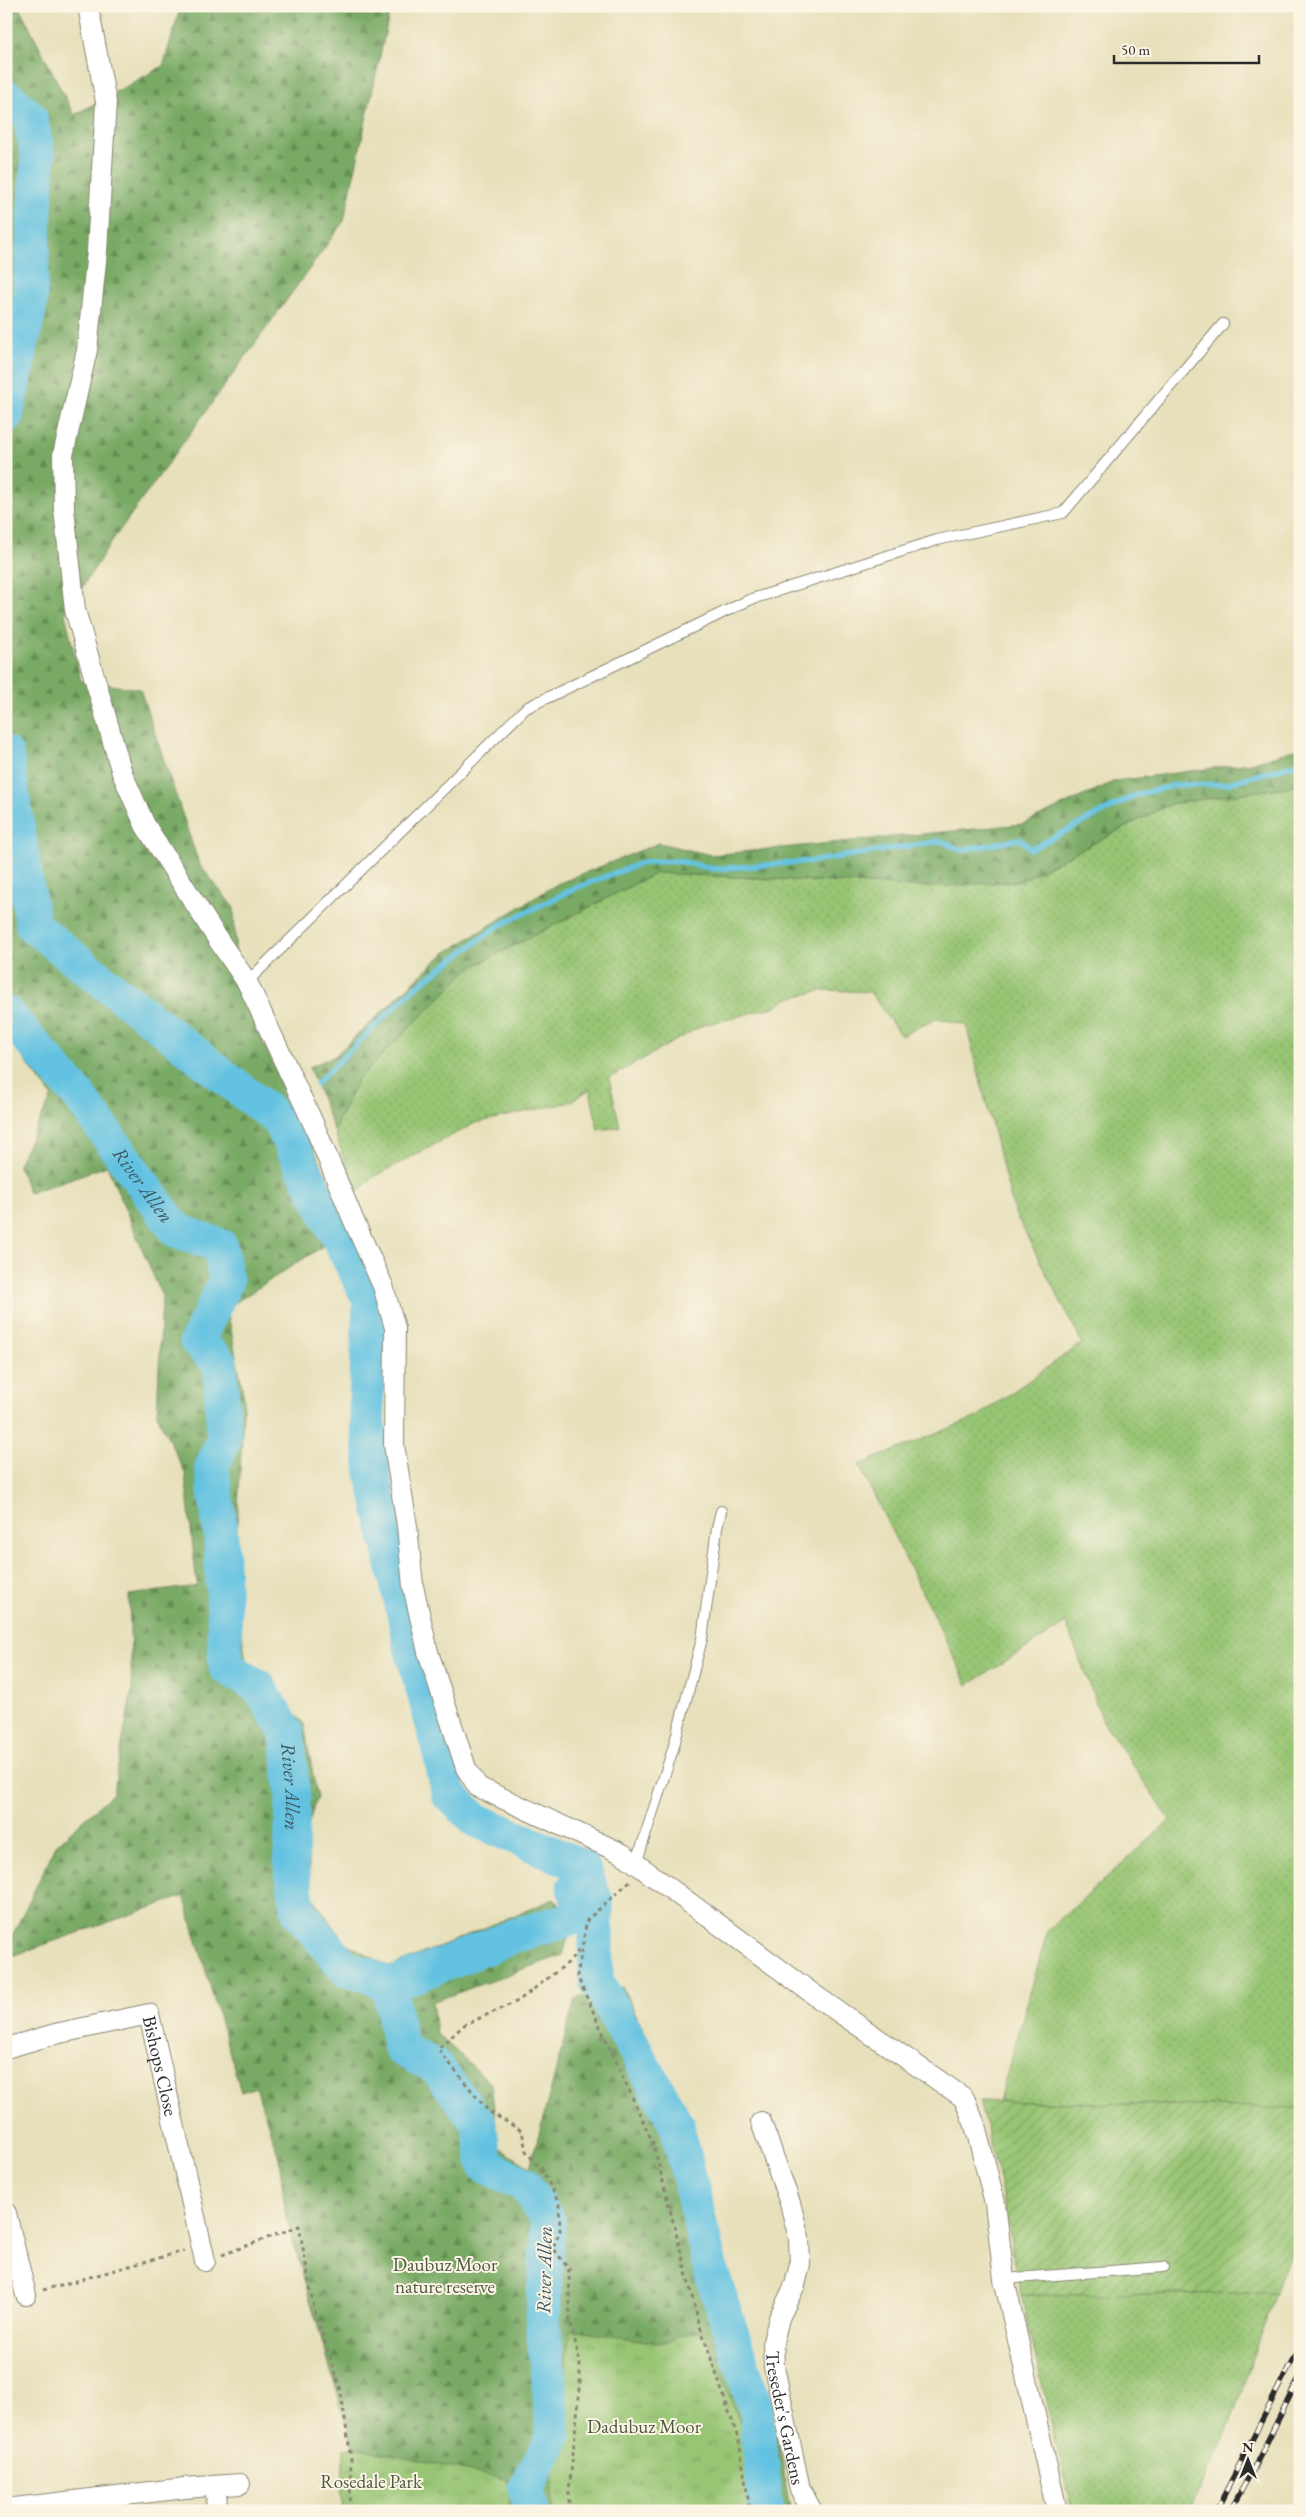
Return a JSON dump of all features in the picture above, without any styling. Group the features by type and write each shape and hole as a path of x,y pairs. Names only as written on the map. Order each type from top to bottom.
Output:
{"street":[{"path":"88,6 106,102 97,251 87,350 63,455 64,509 75,610 122,773 146,825 219,942 247,982 314,1125 383,1286 395,1328 394,1445 407,1526 413,1586 428,1652 466,1768 478,1787 623,1854 820,1999 964,2098 975,2125 996,2203 1004,2279 1057,2511"},
{"name":"Bishops Close","path":"6,2048 55,2034 148,2014 203,2254"},
{"name":"Treseder's Gardens","path":"761,2122 790,2203 798,2238 800,2264 795,2284 779,2318 773,2342 774,2367 800,2489 812,2511"},
{"path":"6,2213 26,2294"},
{"path":"6,2509 186,2488 240,2484"},
{"path":"216,2487 217,2511"}],"lane":[{"path":"247,982 526,708 749,600 937,540 1063,513 1223,324"},
{"path":"639,1866 702,1639 717,1528 721,1512"},
{"path":"1004,2279 1163,2267"}],"path":[{"path":"639,1866 608,1902 587,1920 577,1976 654,2143 699,2322 739,2441 750,2511"},
{"path":"569,2511 569,2491 580,2388 580,2362 570,2321 569,2269 554,2248 560,2231 559,2204 545,2175 526,2151 522,2131 488,2111 438,2049 464,2026 518,2001 569,1962 582,1946"},
{"path":"26,2294 203,2254 299,2226 314,2309 340,2387 351,2458 350,2511"}],"green space":[{"name":"Daubuz Moor nature reserve","path":"6,6 19,6 74,115 163,66 181,6 391,6 344,221 114,538 65,614 81,681 140,689 199,864 234,908 237,987 351,1228 227,1308 244,1398 234,1583 246,1660 304,1724 317,1797 307,1829 311,1895 346,1943 390,1967 554,1899 574,1918 563,1955 432,2002 436,2033 491,2083 499,2148 530,2167 575,1999 622,1987 683,2107 738,2315 779,2442 790,2511 755,2511 741,2426 702,2330 661,2343 570,2330 551,2492 554,2511 510,2511 508,2480 353,2447 286,2217 279,2158 256,2087 241,2092 184,1896 6,1958 6,1949 56,1845 113,1793 132,1690 129,1595 197,1586 185,1473 157,1415 162,1296 107,1166 29,1193 18,1164 52,1096 6,1036"},
{"path":"1300,748 1300,785 1170,804 1020,881 931,887 656,873 470,968 358,1079 334,1130 309,1067 335,1056 442,955 557,884 659,843 711,855 1023,824 1115,781 1251,763"},
{"path":"1300,785 1300,2108 999,2101 1048,1930 1170,1820 1103,1721 1066,1623 968,1685 859,1465 977,1417 1082,1343 1014,1211 966,1025 938,1018 901,1036 870,992 824,990 789,998 774,1007 703,1025 609,1078 620,1127 598,1130 590,1089 570,1102 475,1123 372,1178 356,1193 334,1130 357,1079 470,968 656,873 931,887 1020,881 1170,804"},
{"path":"979,2101 1300,2108 1300,2224 1276,2293 1021,2295 999,2179"},
{"path":"1276,2293 1226,2434 1189,2511 1072,2511 1021,2295"},
{"name":"Dadubuz Moor","path":"570,2330 660,2343 703,2330 741,2426 755,2511 554,2511 551,2492"},
{"name":"Rosedale Park","path":"353,2447 508,2480 510,2511 342,2511 343,2449"}],"waterway":[{"path":"6,96 30,117 38,156 29,310 6,416"},
{"path":"6,754 33,926 279,1120 370,1300 366,1403 373,1475 412,1650 438,1743 449,1795 476,1820 582,1866 596,1901 596,1980 677,2125 711,2271 756,2408 766,2511"},
{"path":"316,1084 413,989 498,926 578,887 644,862 679,861 714,869 814,861 941,841 962,850 1020,839 1031,849 1136,795 1176,785 1225,784 1300,763"},
{"name":"River Allen","path":"6,1013 79,1096 176,1230 220,1246 226,1281 197,1341 220,1363 224,1438 212,1467 221,1536 226,1667 259,1687 287,1733 293,1798 291,1865 299,1912 346,1969 367,1974 389,1986 401,2049 436,2067 479,2123 485,2165 524,2184 548,2221 543,2321 554,2436 525,2489 532,2511"},
{"path":"279,1120 289,1110"},
{"path":"389,1986 517,1935 574,1918 582,1908 574,1888 586,1884"}],"railway":[{"path":"1216,2511 1300,2345"},
{"path":"1230,2511 1300,2376"}]}
